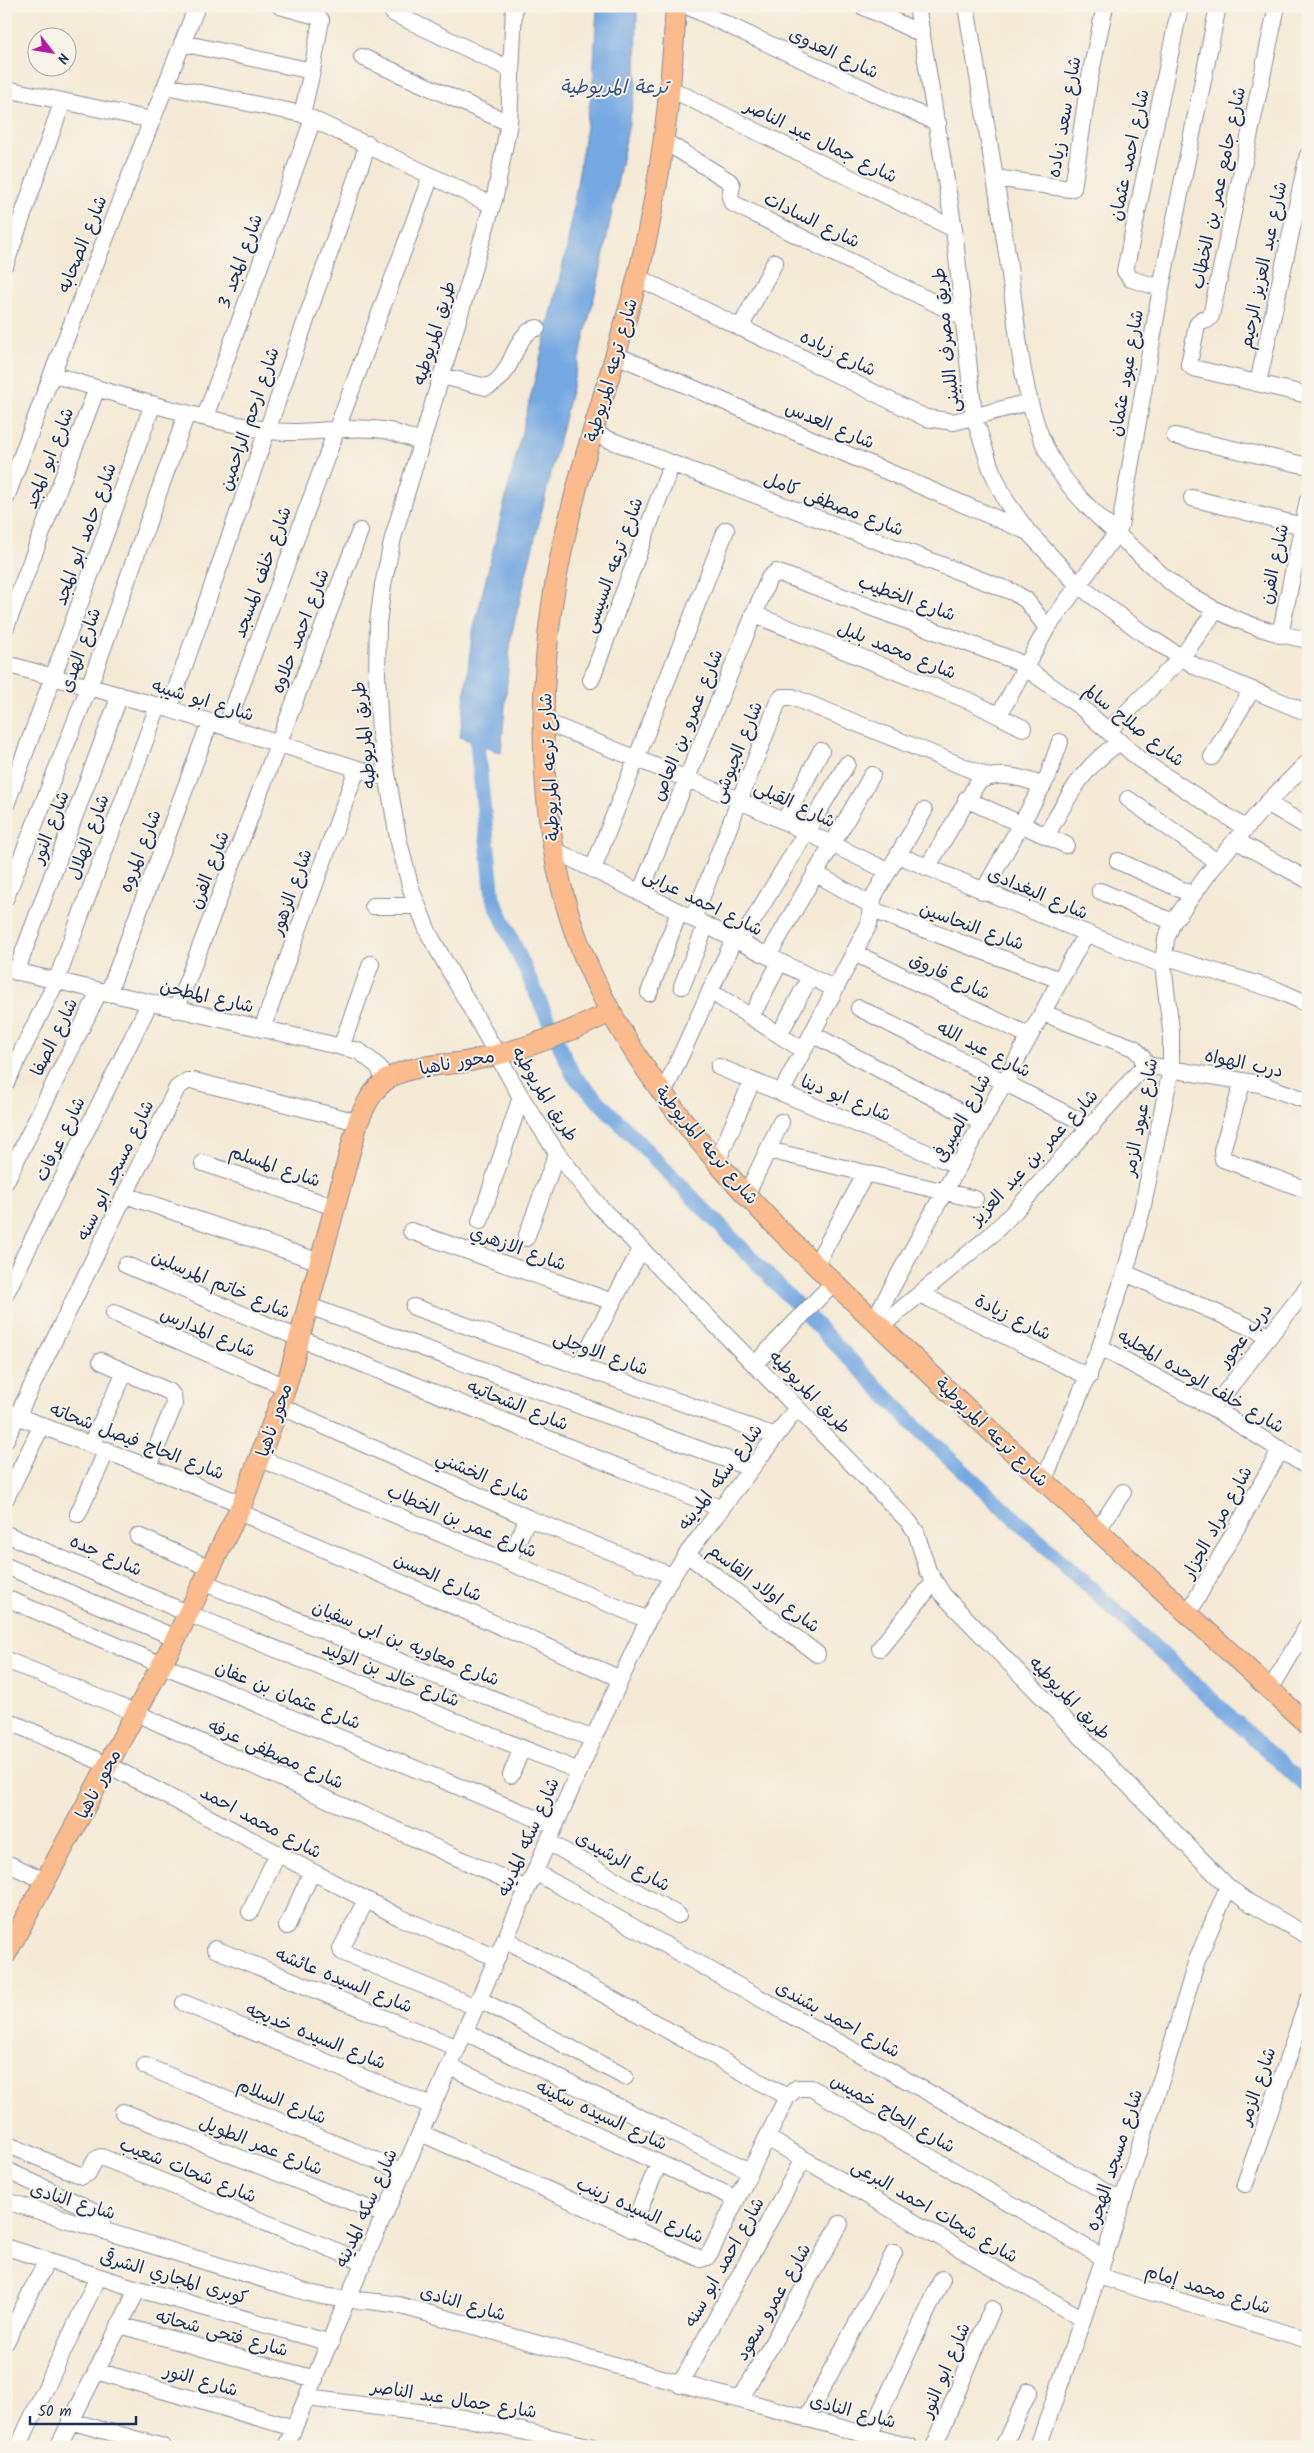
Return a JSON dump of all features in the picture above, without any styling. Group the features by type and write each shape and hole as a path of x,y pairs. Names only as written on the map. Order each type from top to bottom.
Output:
{"main road":[{"name":"شارع ترعه المريوطية","path":"676,6 664,141 652,217 563,547 552,604 546,663 544,721 554,850 562,893 604,1016 717,1162 816,1264 829,1287 878,1323 1043,1482 1308,1725"},
{"name":"محور ناهيا","path":"8,1946 46,1882 189,1614 240,1508 261,1459 301,1339 334,1207 358,1122 371,1094 384,1082 408,1070 497,1055 552,1039 604,1016"}],"street":[{"name":"شارع الصحابه","path":"6,498 52,374 197,6"},
{"name":"شارع المجد 3","path":"205,417 307,116 312,70 321,20 316,16 280,6"},
{"name":"طريق المريوطيه","path":"514,6 509,123 492,205 393,538 378,623 380,733 398,838 418,906 437,950 521,1097 557,1153 599,1206 909,1522 916,1532 928,1571 944,1596 1228,1887 1248,1902 1308,1936"},
{"name":"شارع العدوى","path":"687,6 938,123"},
{"path":"862,6 922,34"},
{"name":"طريق مصرف اللبينى","path":"917,6 938,123 954,229 974,416 991,469 1006,501 1028,532 1078,585 1181,658 1251,691 1308,713"},
{"path":"966,6 996,178 1029,402 1041,439 1058,472 1084,504 1173,584 1216,610 1280,635 1308,640"},
{"name":"شارع سعد زياده","path":"996,178 1073,188 1089,81 1105,6"},
{"name":"شارع احمد عثمان","path":"1161,288 1131,278 1125,271 1180,6"},
{"name":"شارع عبود عثمان","path":"999,715 1047,628 1116,534 1122,517 1161,288 1218,6"},
{"name":"شارع جامع عمر بن الخطاب","path":"1258,383 1193,368 1189,364 1197,324 1202,319 1207,320 1211,316 1277,6"},
{"path":"393,13 512,70"},
{"path":"182,43 312,70"},
{"path":"362,57 509,123"},
{"path":"166,86 307,116 492,205"},
{"name":"شارع جمال عبد الناصر","path":"669,88 954,229"},
{"path":"6,90 152,120"},
{"path":"6,263 62,103"},
{"name":"شارع السادات","path":"664,141 729,181 732,185 730,197 732,203 964,317"},
{"name":"شارع ارحم الراحمين","path":"164,707 266,430 368,144"},
{"name":"شارع عبد العزيز الرحيم","path":"1258,383 1308,155"},
{"name":"شارع خلف المسجد","path":"218,724 335,430 431,176"},
{"path":"740,328 776,262"},
{"name":"شارع زياده","path":"637,277 926,418 954,422 1029,402"},
{"path":"442,376 486,387 492,385 503,376 525,334 536,328"},
{"name":"شارع العدس","path":"616,355 1028,532"},
{"path":"52,374 187,413 266,430 291,433 335,430 388,432 421,442"},
{"path":"1258,383 1308,395"},
{"name":"شارع ابو المجد","path":"6,627 97,388"},
{"name":"شارع حامد ابو المجد","path":"6,805 153,404"},
{"name":"شارع الهدى","path":"6,897 89,687 187,413"},
{"name":"شارع مصطفى كامل","path":"594,434 1013,592 1026,600 1047,628"},
{"path":"1175,436 1308,466"},
{"name":"شارع ترعه السيسى","path":"591,680 672,463"},
{"path":"1192,498 1302,526"},
{"name":"شارع الفرن","path":"1280,635 1308,500"},
{"path":"593,870 726,530"},
{"name":"شارع احمد حلاوه","path":"278,745 360,531"},
{"name":"شارع عمرو بن العاص","path":"640,893 753,614 773,573"},
{"name":"شارع الخطيب","path":"773,573 785,574 993,651 1025,666"},
{"path":"1046,836 1083,773 1100,756 1181,658 1216,610"},
{"name":"شارع محمد بلبل","path":"753,614 972,702 1023,728"},
{"name":"شارع صلاح سالم","path":"1025,666 1240,834 1308,880"},
{"name":"شارع ابو شيبه","path":"7,668 54,678 164,707 278,745 387,778"},
{"path":"1212,757 1251,691"},
{"name":"شارع النور","path":"11,971 120,695"},
{"name":"شارع الجيوشى","path":"693,919 778,702 786,696 989,777"},
{"name":"شارع الهلال","path":"6,1083 56,982 164,707"},
{"name":"شارع القبلى","path":"544,721 687,777 785,820 888,871"},
{"name":"شارع المروه","path":"103,993 218,724"},
{"path":"983,892 1053,765 1060,742"},
{"name":"شارع الفرن","path":"176,1010 278,745"},
{"path":"785,820 821,751"},
{"name":"شارع عبود الزمر","path":"1043,1482 1089,1377 1100,1347 1125,1273 1144,1201 1171,1069 1171,1030 1163,961 1166,939 1173,922 1217,862 1267,803 1308,762"},
{"path":"663,1094 710,991 737,941 847,764"},
{"name":"شارع الزهور","path":"262,1029 357,769"},
{"path":"751,1017 774,959 816,873 872,775"},
{"path":"926,868 978,782 989,777 1023,779 1042,786"},
{"path":"966,799 1066,845"},
{"path":"1128,799 1217,862"},
{"path":"1267,803 1308,827"},
{"path":"781,1093 869,924 870,907 888,871 924,811"},
{"name":"شارع احمد عرابى","path":"554,850 835,989"},
{"name":"شارع البغدادى","path":"898,854 926,868 1085,934 1163,961 1303,1000"},
{"path":"1118,861 1192,895"},
{"name":"شارع النحاسين","path":"816,873 870,907 1060,980"},
{"path":"1100,891 1173,922"},
{"path":"373,906 418,906"},
{"path":"682,986 693,919"},
{"path":"649,994 693,919"},
{"name":"شارع الصيرفى","path":"878,1323 944,1192 1085,934"},
{"name":"شارع فاروق","path":"854,953 1030,1036"},
{"path":"341,1047 371,964"},
{"name":"شارع المطحن","path":"11,971 359,1051 373,1060 379,1067 384,1082"},
{"path":"779,1034 810,977"},
{"path":"710,991 803,1050"},
{"name":"شارع الصفا","path":"6,1181 103,993"},
{"name":"شارع عرفات","path":"6,1293 149,1004"},
{"name":"شارع عبد الله","path":"859,1008 1092,1126"},
{"path":"1043,1013 1134,1048 1141,1054 1143,1067 1171,1069"},
{"path":"812,1034 982,1123"},
{"name":"شارع ابو دينا","path":"719,1067 959,1166"},
{"name":"شارع عمر بن عبد العزيز","path":"878,1323 920,1294 991,1235 1092,1126 1143,1067"},
{"name":"درب الهواه","path":"1171,1069 1243,1081 1308,1101"},
{"name":"شارع مسجد ابو سنه","path":"6,1440 177,1088 187,1081 358,1122"},
{"path":"717,1162 752,1081"},
{"path":"1243,1081 1222,1150 1223,1159 1307,1190"},
{"path":"480,1221 521,1097"},
{"path":"747,1194 781,1122"},
{"path":"768,1150 975,1199"},
{"path":"526,1238 557,1153"},
{"name":"شارع المسلم","path":"203,1163 334,1207"},
{"path":"816,1264 866,1174"},
{"path":"125,1195 320,1262"},
{"name":"شارع الازهري","path":"410,1231 613,1302"},
{"path":"579,1366 641,1249"},
{"name":"شارع خاتم المرسلين","path":"126,1265 301,1339"},
{"path":"1125,1273 1270,1336"},
{"path":"754,1364 829,1287"},
{"name":"درب عجور","path":"1213,1408 1308,1287"},
{"name":"شارع زيادة","path":"920,1294 1089,1377"},
{"path":"309,1306 750,1468"},
{"name":"شارع الاوجلى","path":"414,1307 775,1436"},
{"name":"شارع المدارس","path":"114,1313 286,1387"},
{"name":"شارع الشحاتيه","path":"301,1339 720,1508"},
{"name":"شارع خلف الوحده المحليه","path":"1100,1347 1213,1408 1306,1462"},
{"path":"101,1361 170,1392 174,1399 149,1466"},
{"path":"91,1444 125,1372"},
{"name":"شارع الخشني","path":"280,1406 528,1518 672,1576"},
{"name":"شارع سكه المدينه","path":"332,2339 593,1739 648,1620 672,1576 687,1554 797,1408"},
{"name":"شارع الحاج فيصل شحاته","path":"17,1416 149,1466 240,1508"},
{"path":"6,1498 42,1425"},
{"name":"شارع مراد الجزار","path":"1188,1614 1281,1449"},
{"path":"78,1514 108,1450"},
{"name":"شارع عمر بن الخطاب","path":"261,1459 648,1620"},
{"path":"1097,1531 1123,1492"},
{"name":"شارع الحسن","path":"240,1508 621,1679"},
{"path":"508,1562 528,1518"},
{"name":"شارع جده","path":"6,1534 189,1614"},
{"name":"شارع معاويه بن ابى سفيان","path":"138,1536 208,1576 593,1739"},
{"name":"شارع اولاد القاسم","path":"687,1554 817,1654"},
{"path":"6,1566 176,1638"},
{"path":"880,1648 934,1582"},
{"name":"شارع عثمان بن عفان","path":"6,1598 162,1665 555,1826"},
{"name":"شارع خالد بن الوليد","path":"189,1614 579,1771"},
{"path":"1270,1690 1308,1625"},
{"name":"شارع مصطفى عرفه","path":"6,1660 136,1713 528,1889"},
{"name":"شارع محمد احمد","path":"6,1720 108,1765 424,1929 497,1958"},
{"path":"511,1775 522,1748"},
{"name":"شارع الرشيدى","path":"548,1842 678,1915"},
{"path":"250,1912 278,1853"},
{"path":"6,1863 46,1882"},
{"path":"287,1926 312,1872"},
{"name":"شارع احمد بشندى","path":"535,1872 1122,2201"},
{"name":"شارع مسجد الهجره","path":"1038,2447 1104,2258 1197,1960 1228,1887"},
{"path":"366,1900 341,1949 342,1952 478,2003 625,2077"},
{"path":"506,1939 787,2097"},
{"name":"شارع السيده عائشه","path":"215,1949 458,2048"},
{"name":"شارع الزمر","path":"1245,2184 1308,2000"},
{"name":"شارع السيده خديجه","path":"184,2003 432,2106"},
{"path":"465,2032 750,2171"},
{"name":"شارع السلام","path":"145,2066 404,2172"},
{"name":"شارع السيده سكينه","path":"450,2067 737,2199"},
{"name":"شارع الحاج خميس","path":"787,2097 797,2088 810,2088 1104,2258"},
{"name":"شارع السيده زينب","path":"421,2133 695,2258 704,2259 712,2250 787,2097"},
{"name":"شارع عمر الطويل","path":"123,2112 385,2215"},
{"name":"شارع شحات احمد البرعى","path":"767,2138 1083,2319"},
{"name":"شارع شحات شعيب","path":"6,2144 82,2176 87,2175 95,2160 101,2157 364,2262"},
{"name":"شارع احمد ابو سنه","path":"680,2385 804,2158"},
{"path":"631,2229 658,2163"},
{"path":"6,2170 96,2212 102,2220 102,2231"},
{"name":"شارع النادى","path":"6,2201 346,2305 379,2301 398,2305 680,2385 910,2447"},
{"name":"شارع عمرو سعود","path":"740,2400 840,2224"},
{"name":"كوبرى المجاري الشرقى","path":"6,2247 138,2289 332,2339"},
{"path":"806,2418 894,2253"},
{"path":"6,2342 47,2260"},
{"path":"18,2447 98,2276"},
{"name":"شارع محمد إمام","path":"1098,2276 1308,2340"},
{"path":"869,2436 942,2279"},
{"path":"58,2447 138,2289"},
{"name":"شارع ابو النور","path":"934,2447 992,2308"},
{"name":"شارع فتحى شحاته","path":"120,2325 315,2379"},
{"path":"286,2447 332,2339"},
{"name":"شارع النور","path":"96,2371 294,2428"},
{"path":"1004,2447 1028,2390"},
{"name":"شارع جمال عبد الناصر","path":"307,2398 464,2418 544,2441 593,2447"},
{"path":"70,2421 163,2447"}],"water":[{"name":"ترعة المريوطية","path":"597,6 637,6 636,87 600,273 511,636 501,753 460,737 472,636 567,248 593,82"}],"waterway":[{"path":"477,744 493,898 573,1075 922,1433 1308,1788"}]}
